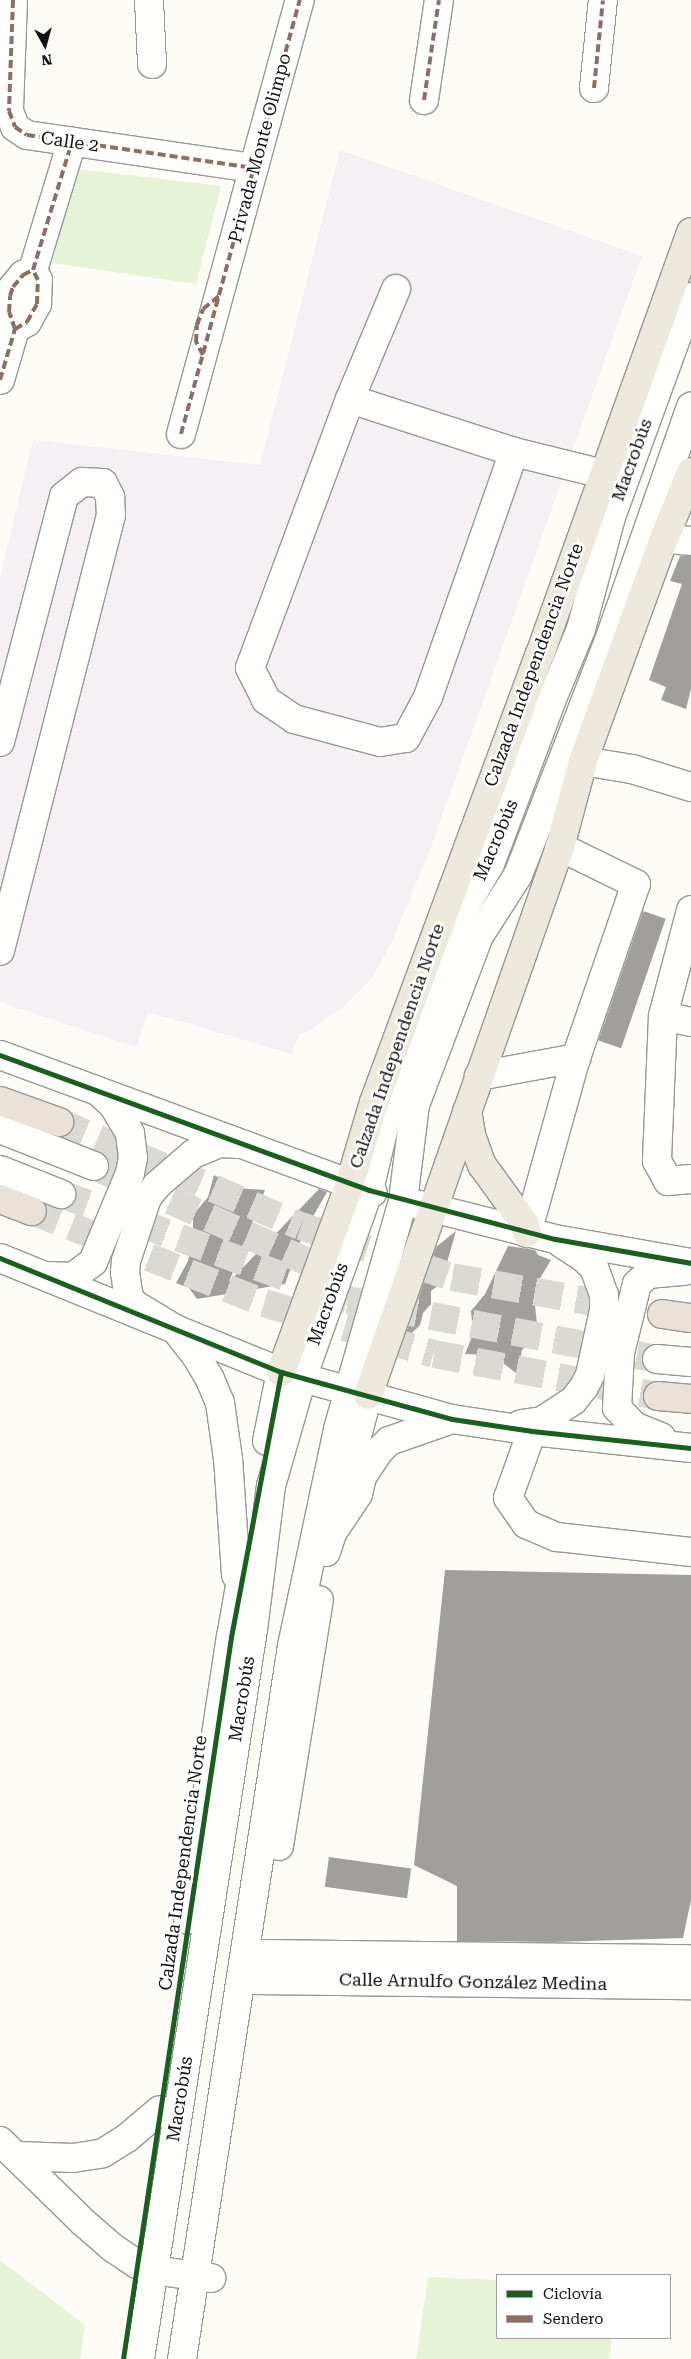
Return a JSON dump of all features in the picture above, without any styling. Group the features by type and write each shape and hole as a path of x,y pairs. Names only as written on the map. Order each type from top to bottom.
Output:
{"highway":[{"path":"0,1101 59,1122"},
{"path":"0,1199 32,1211"},
{"path":"662,1314 691,1318"},
{"path":"658,1396 691,1398"}],"main road":[{"name":"Calzada Independencia Norte","path":"291,1375 359,1187 374,1102 540,654 691,232"},
{"path":"358,1393 432,1207 560,846 584,761 664,539 689,487"},
{"path":"467,1110 472,1138 482,1165 524,1223 527,1233"}],"street":[{"name":"Calle 2","path":"13,0 9,111 15,127 27,135 254,168"},
{"path":"149,0 152,64"},
{"name":"Privada Monte Olimpo","path":"181,434 203,355 196,342 197,325 203,308 220,295 300,0"},
{"path":"424,100 439,0"},
{"path":"594,88 603,0"},
{"path":"0,380 15,329 9,312 10,296 23,275 33,270 72,142"},
{"path":"396,289 350,399 250,668 266,700 294,720 380,742 406,738 428,697 514,452"},
{"name":"Macrobús","path":"359,1187 454,927 490,864 580,629 611,517 691,297"},
{"path":"350,399 514,452 603,474"},
{"name":"Macrobús","path":"182,2359 202,2277 292,1646 338,1429 358,1393 403,1201 415,1105 479,936 518,875 611,635 691,407"},
{"path":"0,742 64,496 82,482 103,483 110,497 111,515 0,951"},
{"path":"664,539 691,541"},
{"path":"584,761 632,769 691,787"},
{"path":"527,1233 576,1058 636,884 560,846"},
{"path":"691,910 663,1016 657,1161 668,1181 691,1178"},
{"path":"663,1016 691,1022"},
{"path":"0,1055 359,1187 403,1201 527,1233 691,1263"},
{"path":"479,1076 576,1058"},
{"path":"47,1276 73,1277 94,1262 130,1172 133,1158 130,1133 113,1105 98,1091"},
{"path":"0,1129 94,1166"},
{"path":"238,1594 228,1459 220,1403 206,1372 175,1329 132,1302 126,1282 126,1261 148,1198 157,1184 193,1154 220,1143 249,1145"},
{"path":"0,1170 61,1194"},
{"path":"504,1427 542,1421 573,1401 590,1375 604,1310 602,1288 594,1268 584,1258 555,1239"},
{"path":"0,1258 291,1375 452,1419 532,1431 691,1448"},
{"path":"691,1271 648,1274 637,1284 620,1353 617,1408 634,1426 691,1448"},
{"path":"691,1346 657,1351 691,1362"},
{"name":"Macrobús","path":"140,2359 145,2267 253,1630 270,1486 291,1375"},
{"name":"Calzada Independencia Norte","path":"123,2359 145,2267 160,2110 238,1594 291,1375"},
{"path":"199,2359 202,2277 294,1755 326,1552 358,1393"},
{"path":"326,1552 332,1532 358,1494 362,1477 379,1451 389,1441 452,1419"},
{"path":"532,1431 508,1498 526,1524 557,1537 691,1552"},
{"name":"Calle Arnulfo González Medina","path":"257,1967 691,1959"},
{"name":"Calle Arnulfo González Medina","path":"257,1967 691,1985"},
{"path":"9,2149 73,2158 103,2152 127,2138 160,2110"},
{"path":"9,2149 83,2222 113,2248 145,2267 202,2277"}],"shaded area":[{"path":"340,150 642,256 430,850 394,937 373,977 342,1008 309,1031 299,1034 292,1054 148,1012 136,1047 0,1002 0,577 33,440 260,465"}],"green space":[{"path":"77,169 221,186 196,284 52,263"},
{"path":"0,2260 85,2325 80,2359 0,2359"},
{"path":"428,2277 496,2280 496,2339 612,2339 609,2359 416,2359"}],"building":[{"path":"680,556 691,556 691,689 686,709 661,700 666,687 649,680 682,584 670,581"},
{"path":"643,911 666,919 621,1048 598,1041"},
{"path":"214,1175 236,1188 265,1190 229,1282 319,1189 327,1192 303,1234 285,1284 197,1299 189,1288 176,1283 188,1261 193,1237 193,1215 208,1197"},
{"path":"456,1231 446,1266 438,1274 439,1285 431,1291 431,1304 423,1313 420,1325 403,1342 436,1247"},
{"path":"508,1246 535,1250 538,1255 551,1260 540,1278 535,1306 538,1333 522,1350 517,1374 493,1355 465,1354 473,1334 471,1311 485,1294"},
{"path":"445,1570 691,1575 691,1900 683,1938 554,1942 457,1941 457,1886 414,1865"},
{"path":"329,1857 411,1869 407,1898 325,1887"}],"tunnel":[{"path":"59,1122 301,1226 452,1277 662,1314"},
{"path":"94,1166 341,1277"},
{"path":"61,1194 348,1300 657,1359"},
{"path":"32,1211 264,1303 434,1354 658,1396"}],"marked path":[{"path":"13,0 9,111 15,127 27,135 254,168"},
{"path":"181,434 300,0"},
{"path":"424,100 439,0"},
{"path":"594,88 603,0"},
{"path":"0,380 15,329 9,312 10,296 13,287 23,275 33,270 72,142"},
{"path":"15,329 27,322 37,304 38,280 33,270"},
{"path":"203,355 196,342 197,325 203,309 220,295"}],"cycle path":[{"path":"0,1055 369,1190 555,1239 691,1263"},
{"path":"0,1258 281,1372 452,1419 532,1431 691,1448"},
{"path":"123,2359 231,1637 281,1372"}]}
